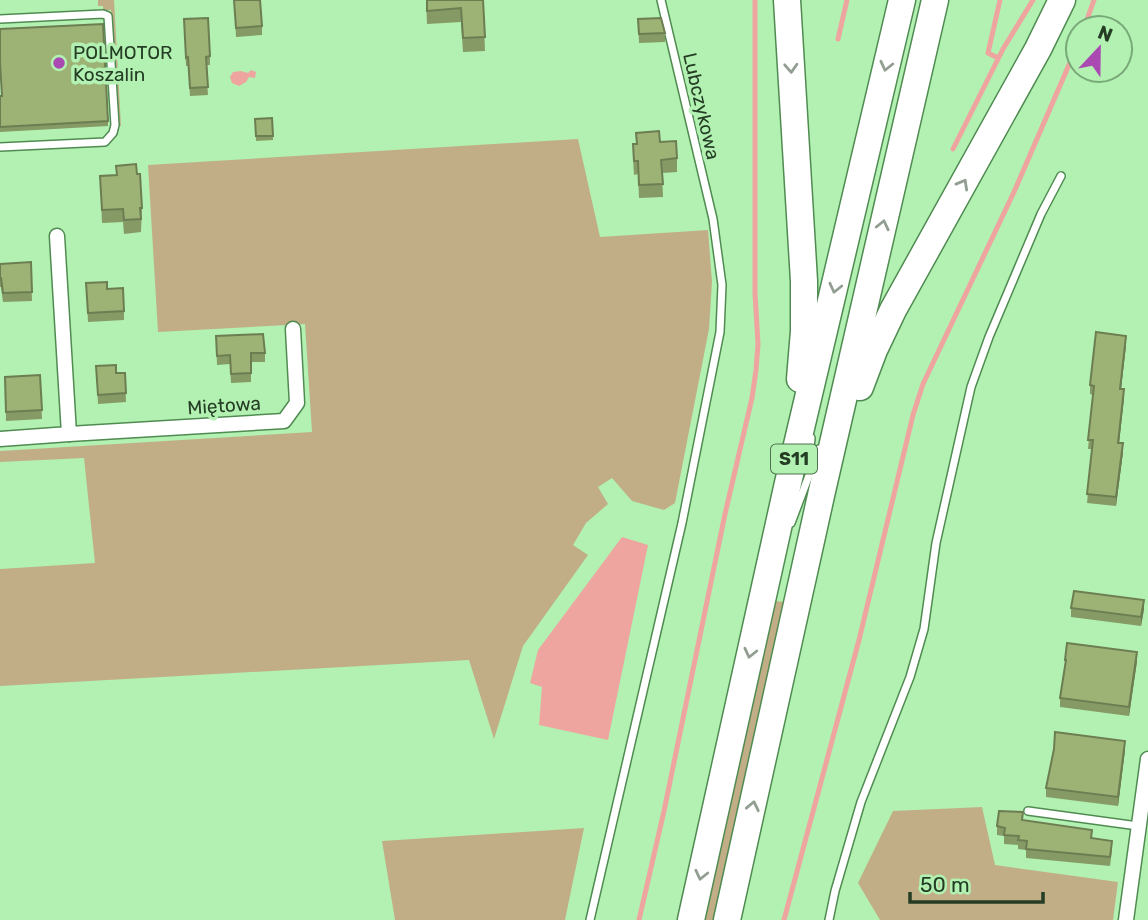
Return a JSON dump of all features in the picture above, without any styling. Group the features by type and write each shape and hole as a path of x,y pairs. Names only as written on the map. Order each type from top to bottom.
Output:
{"highway":[{"path":"787,0 804,281 800,377 806,490"},
{"name":"S11","path":"727,920 798,597 817,365 902,0"},
{"name":"S11","path":"691,920 762,603 849,373 935,0"},
{"path":"806,490 893,310 1038,49 1062,0"}],"street":[{"path":"57,236 69,434"},
{"name":"Miętowa","path":"0,439 284,421 297,403 293,329"},
{"path":"1126,920 1148,759"}],"lane":[{"name":"Lubczykowa","path":"590,920 682,523 720,332 722,285 713,219 661,0"},
{"path":"0,19 103,14 108,16 115,125 113,133 105,142 0,147"},
{"path":"829,920 860,802 911,677 924,629 936,543 971,387 994,324 1041,214 1061,176"},
{"path":"813,416 817,365"},
{"path":"826,433 849,373"},
{"path":"806,490 812,429"},
{"path":"789,529 806,490 821,444"},
{"path":"798,597 803,532"},
{"path":"762,603 785,541"},
{"path":"1028,811 1138,826"}],"shaded area":[{"path":"98,0 114,0 121,126 118,126 111,10 103,10 103,6 98,6"},
{"path":"251,70 256,72 255,78 249,77 239,86 232,83 230,77 233,72 248,73"},
{"path":"578,139 600,237 708,230 712,282 709,329 675,503 664,510 632,501 612,478 598,487 608,504 586,523 573,545 588,555 523,646 494,739 469,660 0,686 0,569 95,563 84,458 0,462 0,451 312,432 305,324 158,332 148,165"},
{"path":"622,537 648,545 608,740 539,725 542,687 530,683 538,650"},
{"path":"774,601 785,602 714,920 703,920"},
{"path":"982,807 995,865 1118,882 1113,920 880,920 858,883 893,811"},
{"path":"584,828 565,920 395,920 382,841"}],"building":[{"path":"234,0 260,0 262,26 236,28"},
{"path":"427,0 483,0 485,37 463,38 461,8 427,11"},
{"path":"208,18 208,87 190,88 184,19"},
{"path":"661,18 665,33 639,34 638,19"},
{"path":"103,24 108,121 0,127 0,29"},
{"path":"272,118 273,136 256,136 255,119"},
{"path":"659,131 660,142 676,141 677,158 661,160 663,184 639,185 638,161 634,161 633,144 637,144 636,133"},
{"path":"136,164 137,174 140,174 141,219 124,220 123,209 102,210 100,176 117,175 116,166"},
{"path":"31,262 32,292 3,293 0,264"},
{"path":"107,282 107,289 123,288 124,311 88,313 86,283"},
{"path":"1096,332 1126,336 1118,443 1123,443 1116,497 1087,494 1093,440 1088,440 1094,386 1090,385"},
{"path":"263,334 265,353 251,353 251,373 231,374 230,355 217,356 216,336"},
{"path":"116,365 116,373 125,373 126,393 98,395 96,366"},
{"path":"40,375 42,410 6,412 5,377"},
{"path":"1074,591 1144,600 1141,617 1071,608"},
{"path":"1067,643 1137,652 1129,707 1060,698"},
{"path":"1055,732 1125,741 1118,797 1046,788"},
{"path":"999,811 1023,812 1022,820 1092,830 1091,838 1112,841 1110,857 1026,849 1027,841 1018,840 1019,836 1004,835 1005,828 997,826"}],"waterway":[{"path":"639,920 756,370 755,0"},
{"path":"838,39 847,0"},
{"path":"998,58 988,53 1000,0"},
{"path":"953,149 1003,49 1033,0"},
{"path":"1089,14 1094,0"},
{"path":"784,920 859,640 913,415 923,384 1014,192 1064,76"}],"place":[{"name":"POLMOTOR Koszalin","path":"59,63"}]}
